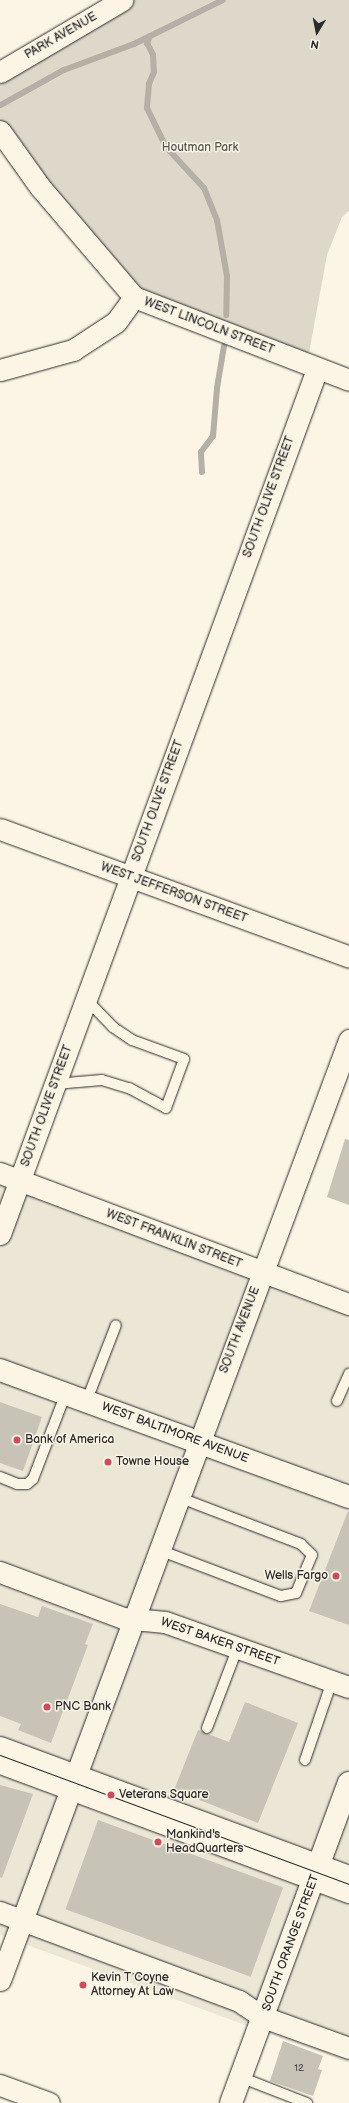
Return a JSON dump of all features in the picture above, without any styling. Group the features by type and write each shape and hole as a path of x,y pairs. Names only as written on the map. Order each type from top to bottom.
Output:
{"main road":[{"name":"WEST BALTIMORE AVENUE","path":"0,1370 87,1400 349,1497"},
{"name":"SOUTH ORANGE STREET","path":"230,2103 349,1783"}],"street":[{"name":"PARK AVENUE","path":"0,72 122,0"},
{"name":"WEST LINCOLN STREET","path":"0,132 74,230 134,297 317,369 349,380"},
{"path":"0,370 73,350 116,322 134,297"},
{"name":"SOUTH OLIVE STREET","path":"0,1234 317,369"},
{"name":"WEST JEFFERSON STREET","path":"0,829 349,957"},
{"name":"SOUTH AVENUE","path":"133,1621 198,1441 349,1040"},
{"name":"WEST FRANKLIN STREET","path":"0,1173 262,1273 349,1304"},
{"name":"WEST BAKER STREET","path":"0,1572 133,1621 165,1622 340,1684"},
{"path":"0,1980 133,1621"},
{"path":"0,1747 73,1782 317,1872 349,1892"},
{"path":"0,1763 73,1782"},
{"path":"317,1872 349,1876"},
{"path":"0,1912 239,2002 263,2017 349,2048"},
{"path":"0,2085 49,2103"}],"lane":[{"path":"55,1084 102,1080 129,1088 166,1108 184,1059 132,1040 113,1027 86,999"},
{"path":"87,1400 116,1325"},
{"path":"337,1401 349,1374"},
{"path":"0,1477 17,1484 27,1484 33,1479 66,1393"},
{"path":"159,1550 281,1596 296,1593 312,1555 301,1544 178,1497"},
{"path":"207,1728 238,1647"},
{"path":"305,1760 340,1684"},
{"path":"240,2077 307,2103"}],"shaded area":[{"path":"0,1170 349,1298 349,2063 0,1935"}],"green space":[{"name":"Houtman Park","path":"122,0 349,0 349,211 342,217 327,255 309,353 134,297 0,131 0,72"}],"building":[{"path":"345,1139 349,1140 349,1205 327,1197"},
{"name":"Bank of America","path":"0,1402 42,1417 23,1471 0,1463"},
{"name":"Wells Fargo","path":"349,1511 349,1625 309,1611"},
{"path":"0,1604 38,1617 42,1606 93,1624 85,1644 88,1645 51,1743 18,1730 21,1724 0,1716"},
{"path":"245,1702 298,1723 258,1823 174,1790 198,1730 229,1742"},
{"path":"0,1785 33,1794 2,1878 0,1877"},
{"path":"98,1820 283,1887 251,1977 66,1909"},
{"path":"283,2041 323,2056 318,2069 322,2070 313,2096 270,2081"}],"waterway":[{"path":"1,105 64,70 134,44 223,0"},
{"path":"150,36 147,43 153,55 154,72 149,84 147,108 166,147 204,188 217,220 227,276 226,315"},
{"path":"202,472 201,452 213,436 217,388 224,346"}],"tram line":[{"path":"0,1755 349,1884"}],"place":[{"name":"Bank of America","path":"17,1440"},
{"name":"Towne House","path":"108,1462"},
{"name":"Wells Fargo","path":"336,1576"},
{"name":"PNC Bank","path":"47,1707"},
{"name":"Veterans Square","path":"111,1795"},
{"name":"Mankind's HeadQuarters","path":"158,1842"},
{"name":"Kevin T Coyne Attorney At Law","path":"83,1985"}]}
